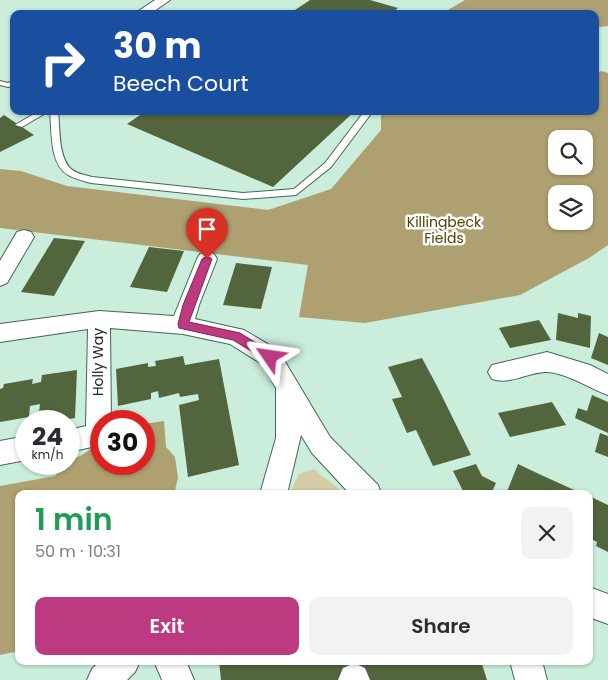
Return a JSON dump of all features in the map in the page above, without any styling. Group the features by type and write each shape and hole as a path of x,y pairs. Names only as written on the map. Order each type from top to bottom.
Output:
{"street":[{"path":"147,10 164,0"},
{"path":"0,278 24,237"},
{"path":"183,324 188,305 207,259"},
{"path":"0,333 98,319 183,324 236,336 270,357 321,445 364,490"},
{"name":"Holly Way","path":"80,439 98,436 98,319"},
{"path":"500,372 547,362 582,372 608,385"},
{"path":"274,490 289,438 287,386"},
{"path":"0,453 15,450"},
{"path":"593,603 608,609"},
{"path":"103,680 120,665"},
{"path":"172,665 178,680"},
{"path":"527,665 531,680"}],"lane":[{"path":"19,124 37,115"},
{"path":"55,115 60,155 66,169 73,175 91,180 243,196 296,192 328,165 366,115"}],"shaded area":[{"path":"314,469 340,490 291,490 299,474"}],"green space":[{"path":"465,0 608,0 608,26 599,27 599,10 448,10"},
{"name":"Killingbeck Fields","path":"599,72 608,73 608,245 589,258 520,295 365,323 299,317 308,265 0,228 0,169 21,171 67,186 268,210 331,189 381,130 381,115 599,115"},
{"path":"164,421 166,447 175,457 178,478 175,490 15,490 15,652 0,655 0,486 56,475 80,475 80,456 90,450 90,475 155,475 155,422"}],"building":[{"path":"310,0 370,0 398,8 396,10 295,10"},
{"path":"4,115 34,135 0,152 0,118"},
{"path":"140,115 351,115 273,187 127,124"},
{"path":"54,238 85,241 54,296 21,292"},
{"path":"149,247 184,251 167,292 130,287"},
{"path":"236,263 272,267 261,309 223,305"},
{"path":"558,313 578,318 578,313 591,316 590,348 556,340"},
{"path":"539,320 551,340 510,348 499,328"},
{"path":"599,333 608,337 608,365 591,358"},
{"path":"183,356 185,365 219,359 239,465 188,477 179,405 199,400 198,394 180,397 179,393 159,398 158,391 151,393 151,399 118,406 116,369 148,363 148,367 156,366 155,361"},
{"path":"422,358 471,455 433,466 416,430 407,433 392,399 402,397 388,367"},
{"path":"77,370 75,410 39,410 40,404 30,406 30,410 15,410 15,419 0,422 0,389 3,388 4,384 33,379 32,384 41,382 42,375"},
{"path":"592,395 608,402 608,433 575,418 578,408 587,411"},
{"path":"552,402 566,425 510,437 498,413"},
{"path":"600,433 608,436 608,457 595,452"},
{"path":"476,464 482,476 496,483 493,490 462,490 453,471"},
{"path":"518,464 574,490 508,490"},
{"path":"593,498 608,505 608,552 596,546 597,542 593,540"},
{"path":"219,665 482,665 487,680 221,680"}],"route":[{"path":"207,259 188,305 183,324 236,336 270,357"}]}
